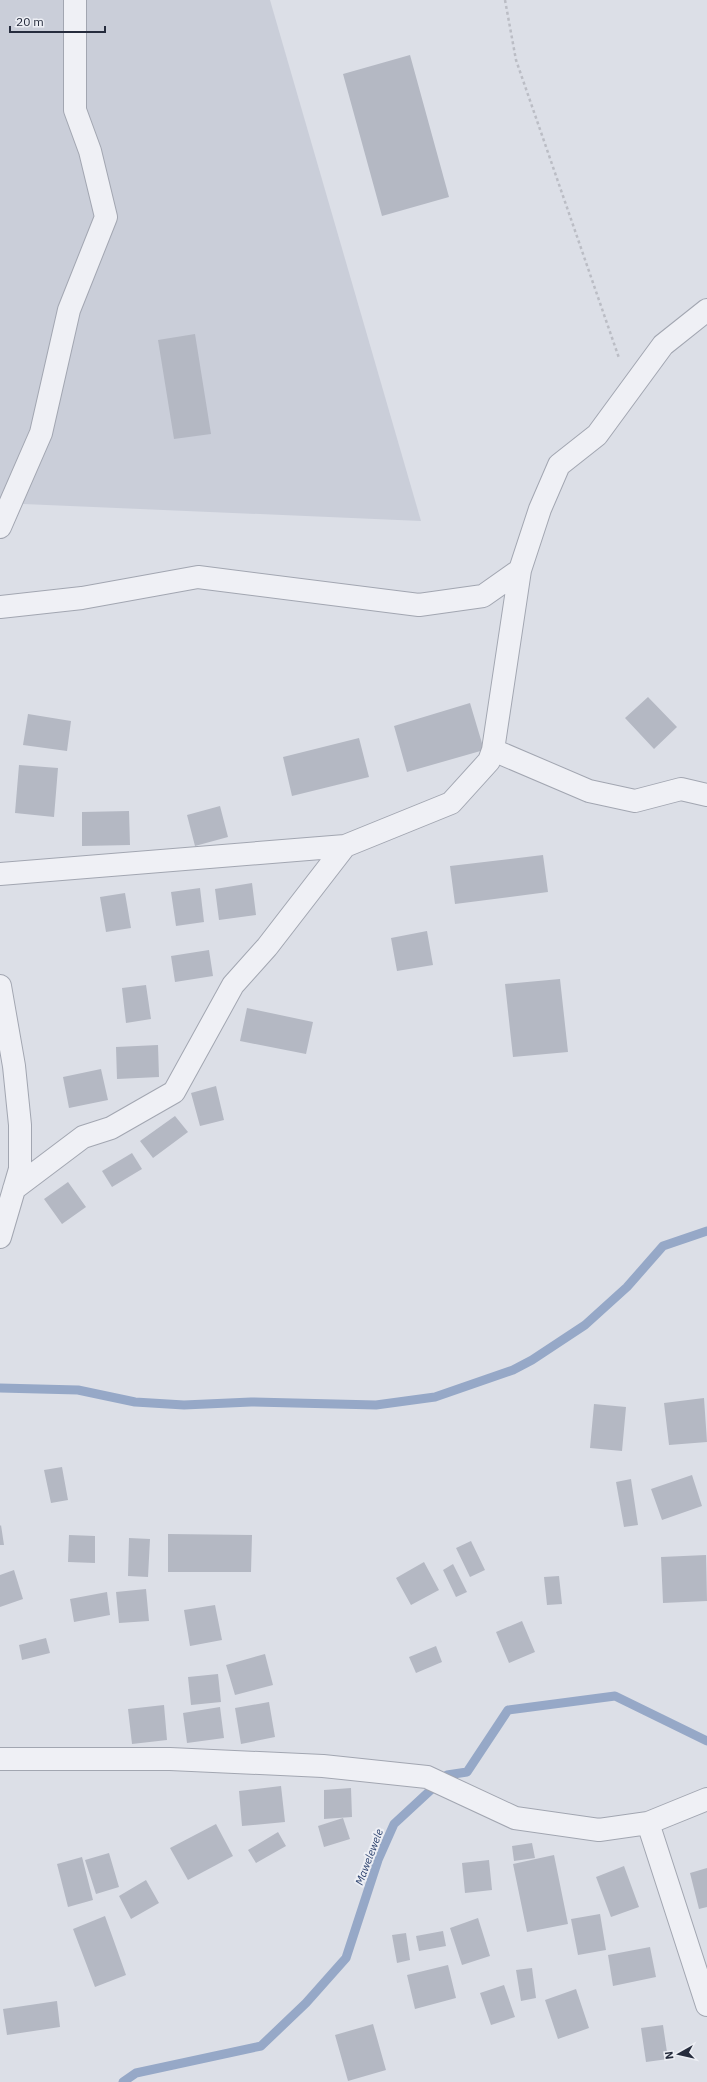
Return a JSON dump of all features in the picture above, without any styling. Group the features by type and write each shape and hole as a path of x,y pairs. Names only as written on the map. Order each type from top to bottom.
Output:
{"street":[{"path":"0,527 41,433 69,310 106,216 90,151 75,110 75,0"},
{"path":"0,874 345,846 451,803 489,761 493,750 520,570 540,509 559,465 597,435 663,345 707,310"},
{"path":"0,607 82,598 198,577 419,605 483,596 520,570"},
{"path":"493,750 589,791 635,801 681,789 707,795"},
{"path":"14,1189 83,1136 110,1128 174,1092 233,985 268,946 345,846"},
{"path":"0,986 14,1066 20,1125 20,1169 0,1237"},
{"path":"0,1759 178,1760 323,1766 428,1776 515,1818 599,1830 648,1823 707,1798"},
{"path":"648,1823 707,2005"}],"path":[{"path":"505,0 516,60 630,390"}],"shaded area":[{"path":"0,0 270,0 421,521 0,503"}],"building":[{"path":"410,55 449,197 382,216 343,74"},
{"path":"195,334 211,434 174,439 158,340"},
{"path":"648,697 677,727 654,749 625,718"},
{"path":"470,703 484,750 407,772 394,726"},
{"path":"28,714 71,721 67,751 23,745"},
{"path":"359,738 369,777 292,796 283,757"},
{"path":"19,765 58,768 54,817 15,813"},
{"path":"220,806 228,837 195,846 187,815"},
{"path":"129,811 130,845 82,846 82,812"},
{"path":"543,855 548,892 455,904 450,866"},
{"path":"252,883 256,915 219,920 215,889"},
{"path":"200,888 204,922 176,926 171,892"},
{"path":"125,893 131,928 106,932 100,897"},
{"path":"427,931 433,965 397,971 391,938"},
{"path":"209,950 213,976 175,982 171,956"},
{"path":"560,979 568,1052 513,1057 505,984"},
{"path":"146,985 151,1019 126,1023 122,988"},
{"path":"247,1008 313,1022 306,1054 240,1041"},
{"path":"158,1045 159,1077 117,1079 116,1047"},
{"path":"101,1069 108,1100 69,1108 63,1077"},
{"path":"216,1086 224,1120 200,1126 191,1093"},
{"path":"175,1116 188,1132 153,1158 140,1141"},
{"path":"132,1153 142,1169 112,1187 102,1171"},
{"path":"68,1182 86,1207 62,1224 44,1199"},
{"path":"704,1398 707,1442 669,1445 664,1403"},
{"path":"594,1404 626,1407 622,1451 590,1448"},
{"path":"62,1467 68,1500 51,1503 44,1470"},
{"path":"692,1475 702,1506 662,1520 651,1489"},
{"path":"631,1479 638,1525 624,1527 616,1482"},
{"path":"1,1525 4,1545 0,1545"},
{"path":"168,1534 252,1535 251,1572 168,1572"},
{"path":"69,1535 95,1536 95,1563 68,1562"},
{"path":"129,1538 150,1539 148,1577 128,1576"},
{"path":"471,1541 485,1570 470,1577 456,1548"},
{"path":"706,1555 707,1601 663,1603 661,1557"},
{"path":"424,1562 439,1590 411,1605 396,1578"},
{"path":"453,1564 467,1592 456,1597 443,1570"},
{"path":"14,1570 23,1599 0,1607 0,1575"},
{"path":"559,1576 562,1604 547,1605 544,1577"},
{"path":"146,1589 149,1621 119,1623 116,1592"},
{"path":"107,1592 110,1615 74,1622 70,1599"},
{"path":"215,1605 222,1640 190,1646 184,1610"},
{"path":"522,1621 535,1652 509,1663 496,1632"},
{"path":"46,1638 50,1653 22,1660 19,1645"},
{"path":"436,1646 442,1662 416,1673 409,1657"},
{"path":"265,1654 273,1685 235,1695 226,1665"},
{"path":"218,1674 221,1702 191,1705 188,1677"},
{"path":"269,1702 275,1737 241,1744 235,1708"},
{"path":"164,1705 167,1740 132,1744 128,1709"},
{"path":"220,1707 224,1738 187,1743 183,1713"},
{"path":"281,1786 285,1822 242,1826 239,1791"},
{"path":"351,1788 352,1817 324,1819 324,1790"},
{"path":"343,1818 350,1839 324,1847 318,1826"},
{"path":"216,1824 233,1856 188,1880 170,1848"},
{"path":"278,1832 286,1846 256,1863 248,1850"},
{"path":"532,1843 535,1858 514,1861 512,1846"},
{"path":"109,1853 119,1887 96,1894 85,1860"},
{"path":"554,1855 568,1924 527,1932 513,1864"},
{"path":"82,1857 93,1900 68,1907 57,1864"},
{"path":"489,1860 492,1890 465,1893 462,1863"},
{"path":"624,1866 639,1907 611,1917 596,1877"},
{"path":"707,1868 707,1907 699,1909 690,1873"},
{"path":"146,1880 159,1903 131,1919 119,1896"},
{"path":"600,1914 606,1950 578,1955 571,1919"},
{"path":"105,1916 126,1975 95,1987 73,1929"},
{"path":"478,1918 490,1956 462,1965 450,1928"},
{"path":"443,1931 446,1946 419,1951 416,1936"},
{"path":"406,1933 410,1960 397,1963 392,1935"},
{"path":"650,1947 656,1977 613,1986 608,1955"},
{"path":"448,1965 456,1998 415,2009 407,1975"},
{"path":"532,1968 536,1998 521,2001 516,1970"},
{"path":"504,1985 515,2017 491,2025 480,1993"},
{"path":"576,1989 589,2028 558,2039 545,2000"},
{"path":"57,2001 60,2027 7,2035 3,2009"},
{"path":"373,2024 386,2070 348,2081 335,2035"},
{"path":"663,2025 668,2059 646,2062 641,2028"}],"waterway":[{"path":"0,1388 78,1390 135,1402 184,1405 251,1402 376,1405 435,1397 513,1370 532,1360 585,1325 627,1287 663,1246 707,1231"},
{"name":"Mawelewele","path":"123,2082 136,2073 261,2046 306,2003 346,1958 378,1860 394,1824 447,1775 467,1772 508,1710 615,1696 707,1741"}]}
